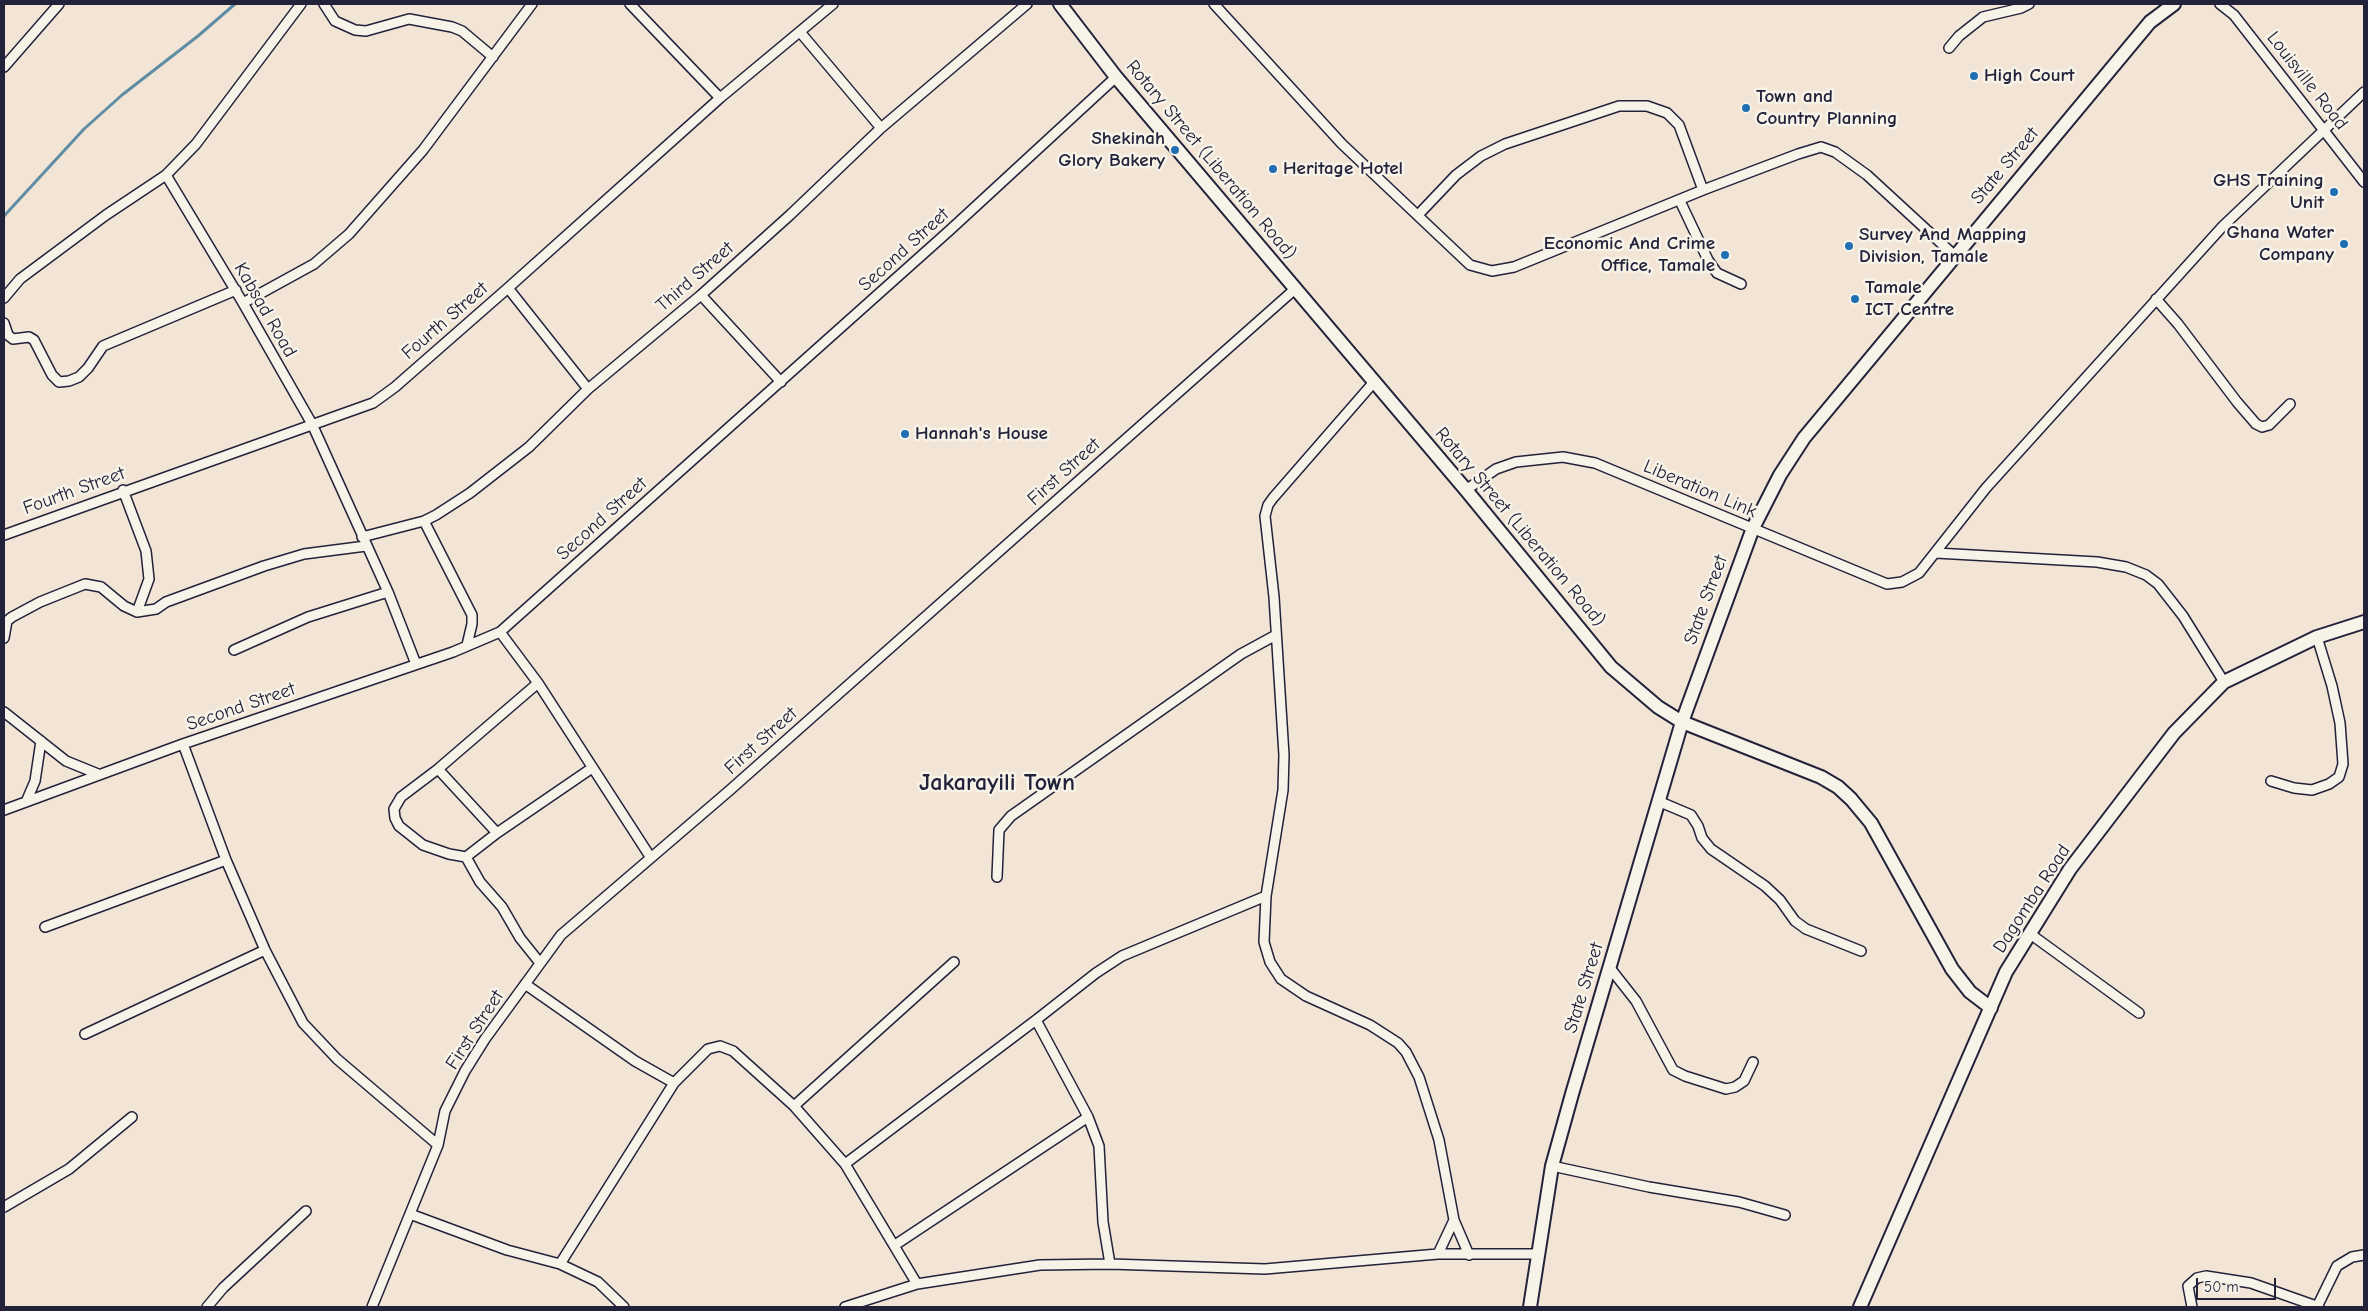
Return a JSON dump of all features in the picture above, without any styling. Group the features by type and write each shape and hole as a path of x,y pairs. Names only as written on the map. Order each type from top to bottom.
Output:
{"street":[{"path":"4,67 59,4"},
{"path":"4,298 20,279 106,215 166,175 196,144 301,4"},
{"path":"324,4 334,21 355,30 366,31 409,19 452,27 462,31 493,57"},
{"path":"243,303 314,264 349,234 423,150 532,4"},
{"path":"630,4 720,98"},
{"name":"Fourth Street","path":"4,535 123,490 373,403 508,288 720,98 833,4"},
{"name":"Third Street","path":"137,612 156,609 166,602 264,566 304,554 364,542 424,521 470,493 529,446 588,389 701,295 790,216 881,128 1027,4"},
{"name":"Rotary Street (Liberation Road)","path":"1060,4 1116,77 1466,490 1611,667 1658,707 1682,722 1821,777 1838,787 1851,799 1871,824 1952,969 1970,992 1991,1008"},
{"path":"1214,4 1342,144 1470,265 1492,271 1514,267 1680,201 1703,190 1821,147 1835,152 1867,175 1954,256"},
{"path":"1949,48 1959,36 1983,17 2021,8 2029,4"},
{"name":"State Street","path":"2150,22 2159,4"},
{"name":"State Street","path":"1530,1307 1552,1166 1682,722 1753,528 1780,474 1804,438 2150,22 2174,4"},
{"name":"Louisville Road","path":"2220,4 2234,15 2364,182"},
{"path":"2229,4 2234,15"},
{"path":"800,32 881,128"},
{"name":"Second Street","path":"4,810 182,744 453,652 500,632 950,230 1116,77"},
{"path":"1936,553 1986,488 2223,226 2364,92"},
{"path":"1418,214 1456,175 1481,156 1505,144 1619,106 1647,106 1667,113 1679,125 1703,190"},
{"name":"Kabsad Road","path":"166,175 236,290 312,424 388,592 416,664"},
{"path":"1680,201 1708,260 1717,273 1741,284"},
{"path":"508,288 588,389"},
{"name":"First Street","path":"372,1307 438,1145 445,1111 485,1038 561,936 1295,289"},
{"path":"4,323 8,335 13,339 29,337 34,340 52,375 59,382 69,381 79,377 88,368 103,346 236,290"},
{"path":"701,295 781,382"},
{"path":"2156,299 2178,324 2256,424 2262,427 2269,425 2290,404"},
{"path":"1374,382 1268,505 1266,516 1284,755 1284,790 1266,896 1264,942 1270,962 1281,979 1306,996 1370,1025 1398,1043 1412,1062 1438,1140 1454,1220 1469,1255"},
{"name":"Liberation Link","path":"1466,490 1496,470 1516,462 1563,458 1595,463 1887,584 1902,582 1919,573 1936,553"},
{"path":"4,638 8,621 12,617 40,602 85,584 101,587 124,606 137,612 149,580 146,552 123,490"},
{"path":"424,521 472,615 467,645"},
{"path":"1936,553 2097,562 2126,567 2146,575 2158,584 2183,616 2224,682"},
{"path":"234,650 308,617 388,592"},
{"name":"Dagomba Road","path":"1860,1307 2006,972 2070,869 2174,733 2224,682 2317,637 2364,622"},
{"path":"500,632 538,683 651,858"},
{"path":"997,877 999,830 1011,816 1241,654 1276,635"},
{"path":"2271,781 2294,788 2312,790 2329,784 2339,777 2343,764 2340,723 2332,686 2317,637"},
{"path":"538,683 438,769 401,797 394,809 395,818 399,826 423,845 449,854 466,857 497,833 592,768"},
{"path":"4,712 66,761 98,774"},
{"path":"26,802 35,781 41,741"},
{"path":"182,744 226,860 265,950 303,1023 318,1041 438,1145"},
{"path":"438,769 497,833"},
{"path":"1658,801 1691,815 1698,826 1702,838 1710,849 1765,886 1780,900 1795,921 1806,929 1861,951"},
{"path":"466,857 480,882 502,907 520,938 540,963"},
{"path":"45,927 226,860"},
{"path":"845,1164 1036,1020 1096,972 1122,956 1266,896"},
{"path":"2028,934 2139,1013"},
{"path":"84,1034 265,950"},
{"path":"794,1106 954,962"},
{"path":"1610,968 1636,1001 1673,1070 1685,1076 1726,1089 1735,1087 1744,1081 1753,1062"},
{"path":"525,984 635,1061 674,1083"},
{"path":"1036,1020 1088,1117 1099,1146 1103,1222 1110,1264"},
{"path":"560,1264 674,1083 708,1049 720,1046 733,1051 794,1106 845,1164 895,1245 916,1284"},
{"path":"4,1208 69,1169 132,1117"},
{"path":"895,1245 1088,1117"},
{"path":"1552,1166 1649,1187 1739,1202 1785,1215"},
{"path":"207,1307 223,1288 306,1210"},
{"path":"410,1214 507,1250 560,1264 598,1282 624,1307"},
{"path":"1438,1254 1454,1220"},
{"path":"845,1307 916,1284 1040,1265 1110,1264 1265,1269 1438,1254 1538,1254"},
{"path":"2192,1307 2188,1286 2197,1278 2206,1276 2251,1283 2318,1307 2337,1266 2352,1257 2364,1254"}],"waterway":[{"path":"4,216 84,129 122,95 198,36 235,4"}],"place":[{"name":"High Court","path":"1974,76"},
{"name":"Town and Country Planning","path":"1746,108"},
{"name":"Shekinah Glory Bakery","path":"1175,150"},
{"name":"Heritage Hotel","path":"1273,169"},
{"name":"GHS Training Unit","path":"2334,192"},
{"name":"Ghana Water Company","path":"2344,244"},
{"name":"Survey And Mapping Division, Tamale","path":"1849,246"},
{"name":"Economic And Crime Office, Tamale","path":"1725,255"},
{"name":"Tamale ICT Centre","path":"1855,299"},
{"name":"Hannah's House","path":"905,434"}],"district":[{"name":"Jakarayili Town","path":"997,783"}]}
